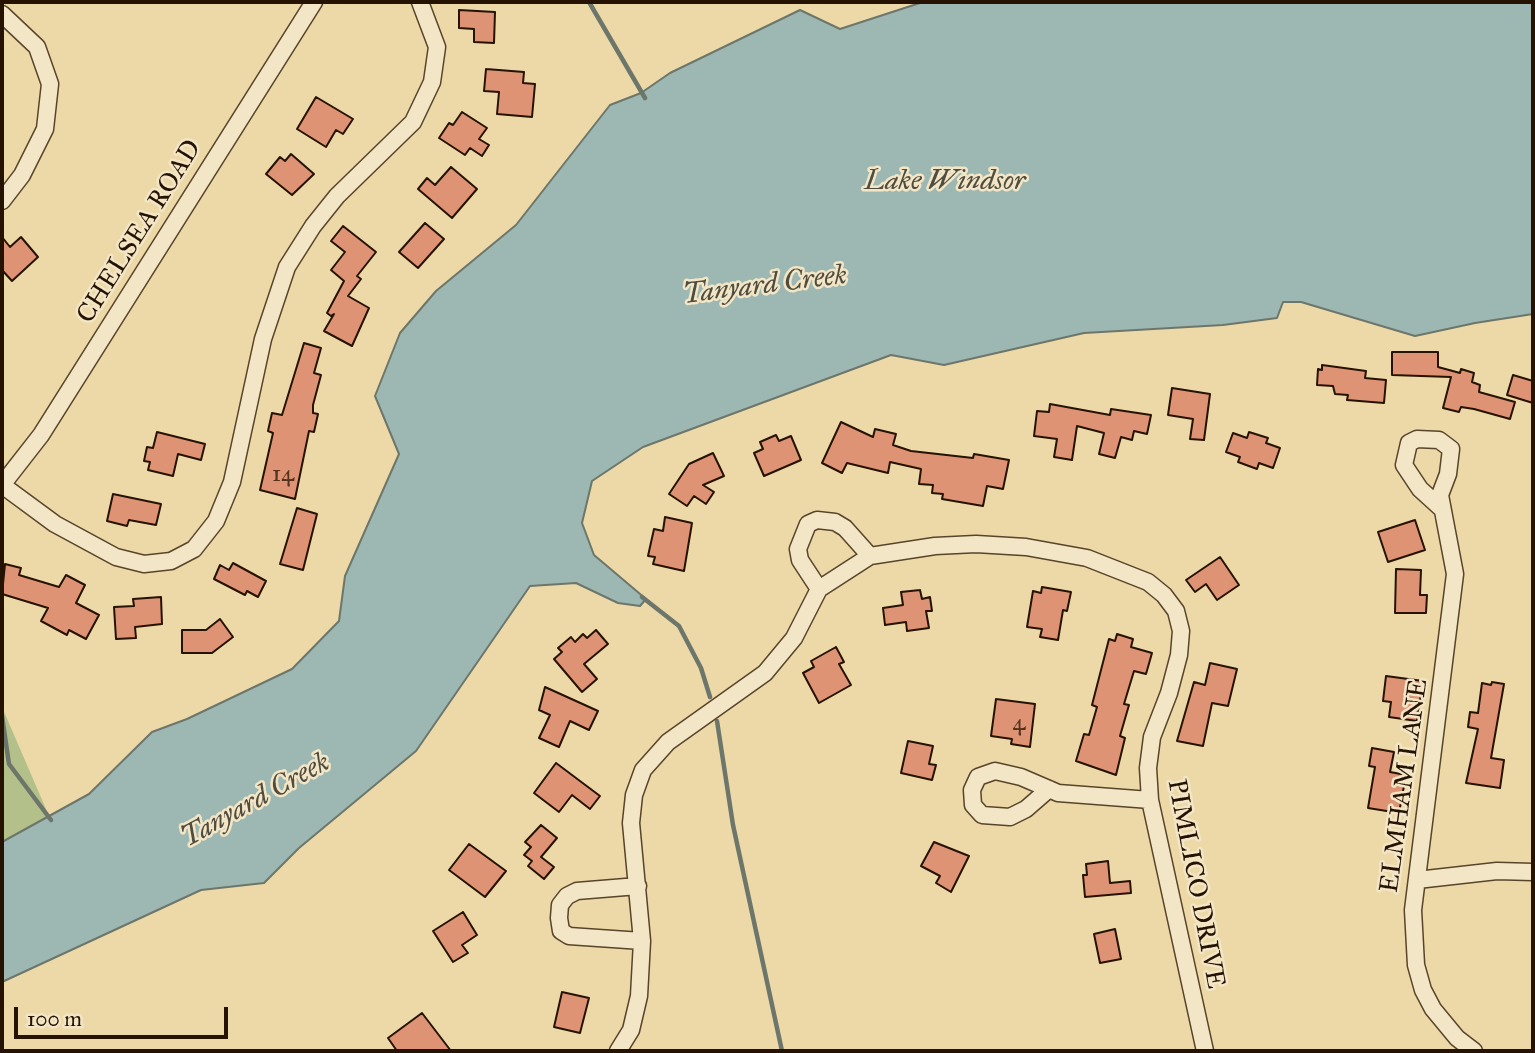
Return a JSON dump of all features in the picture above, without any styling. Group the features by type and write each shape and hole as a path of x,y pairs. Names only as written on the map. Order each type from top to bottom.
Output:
{"street":[{"name":"CHELSEA ROAD","path":"2,485 48,424 314,2"},
{"path":"2,485 55,524 116,558 144,564 171,561 194,548 216,521 232,482 264,339 287,267 313,226 337,196 413,122 432,82 437,47 420,2"},
{"path":"2,14 37,47 50,85 45,129 22,175 2,201"},
{"name":"ELMHAM LANE","path":"1442,509 1452,546 1455,574 1413,910 1414,939 1423,990 1433,1009 1457,1038 1474,1051"},
{"path":"618,1051 631,1030 639,996 642,941 631,823 634,795 643,770 668,742 765,673 794,638 819,589 800,560 798,549 808,524 817,520 835,522 845,528 870,556"},
{"name":"PIMLICO DRIVE","path":"819,589 870,556 934,546 1026,547 1087,558 1149,582 1164,595 1176,611 1181,631 1169,694 1153,737 1148,768 1150,800 1205,1051"},
{"path":"1049,789 1058,793 1150,800"},
{"path":"1418,880 1497,872 1533,872"},
{"path":"638,886 577,891 567,896 560,905 559,918 561,931 569,936 642,941"}],"green space":[{"path":"2,707 49,816 2,842"}],"water":[{"name":"Lake Windsor","path":"923,2 1533,2 1533,314 1415,336 1301,302 1283,302 1277,318 1223,325 1084,333 944,365 891,355 643,447 592,481 582,523 594,555 646,599 640,606 618,603 576,583 530,586 416,751 299,848 264,883 201,890 2,982 2,842 89,794 152,732 187,719 292,669 339,621 345,576 399,454 375,396 400,333 436,291 516,225 610,105 641,93 670,73 800,10 840,29"}],"building":[{"path":"459,10 495,12 494,43 474,42 474,29 459,28"},
{"path":"486,69 524,72 523,83 535,84 532,117 497,114 499,92 484,91"},
{"path":"316,97 353,119 343,134 336,130 326,147 297,129"},
{"path":"462,112 487,128 479,139 489,145 482,156 470,148 465,155 439,138 449,123 453,125"},
{"path":"291,154 314,174 292,195 266,174 280,157 285,161"},
{"path":"451,167 477,189 452,218 418,189 427,178 435,185"},
{"path":"425,223 444,239 418,268 399,252"},
{"path":"343,226 376,252 357,276 361,279 348,296 369,308 352,346 324,331 334,314 331,316 327,313 344,281 331,270 345,252 331,241"},
{"path":"2,237 10,247 21,237 38,257 12,281 2,270"},
{"path":"304,343 321,348 314,373 321,375 313,405 313,413 318,414 314,432 309,431 295,499 260,490 273,433 268,431 272,413 282,415"},
{"path":"1392,352 1438,352 1438,367 1460,373 1461,369 1474,373 1472,382 1480,385 1479,392 1515,402 1510,419 1474,409 1461,407 1459,412 1443,408 1451,377 1392,375"},
{"path":"1322,365 1366,371 1365,378 1386,380 1384,403 1347,400 1348,395 1335,394 1333,386 1317,385 1318,369 1322,370"},
{"path":"1513,375 1533,381 1533,403 1507,395"},
{"path":"1172,388 1210,394 1204,440 1190,439 1193,419 1168,415"},
{"path":"1050,404 1110,415 1111,409 1151,415 1147,434 1134,431 1132,440 1121,437 1115,458 1099,454 1104,433 1077,426 1072,460 1054,457 1057,439 1034,436 1037,411 1049,412"},
{"path":"841,422 873,437 875,429 896,434 893,445 911,451 973,458 974,454 1009,460 1003,489 987,486 983,506 942,499 943,494 932,493 933,485 919,484 921,469 890,462 888,473 847,463 842,473 822,463"},
{"path":"157,432 205,444 201,460 178,454 173,476 148,470 150,462 144,461 147,447 153,448"},
{"path":"1249,432 1268,438 1266,443 1280,448 1273,468 1259,463 1257,469 1238,462 1240,457 1226,452 1233,433 1247,438"},
{"path":"776,435 779,441 791,436 801,460 764,476 754,453 763,449 760,442"},
{"path":"713,453 724,476 703,485 714,492 706,504 694,496 687,506 669,494 689,464"},
{"path":"113,494 161,504 156,525 129,520 127,526 107,521"},
{"path":"297,508 317,514 303,570 280,564"},
{"path":"665,517 692,523 684,571 653,564 655,557 648,556 654,529 663,531"},
{"path":"1415,520 1425,550 1388,562 1378,532"},
{"path":"1220,557 1239,585 1217,600 1206,584 1195,592 1186,580"},
{"path":"233,563 266,581 258,597 247,591 245,595 214,579 220,565 229,570"},
{"path":"5,564 21,568 19,575 59,587 66,575 85,585 76,603 99,615 86,639 69,630 67,635 41,621 48,608 2,594"},
{"path":"1396,569 1421,570 1420,595 1427,595 1426,613 1395,613"},
{"path":"1042,587 1071,592 1067,611 1063,610 1058,640 1040,637 1042,629 1027,627 1033,591 1041,593"},
{"path":"920,590 922,599 930,597 932,611 926,611 929,628 907,631 906,622 885,625 883,608 903,605 901,592"},
{"path":"161,597 162,624 135,627 136,638 116,639 114,607 134,606 133,599"},
{"path":"220,619 233,637 212,653 182,653 182,630 206,630"},
{"path":"596,630 608,644 584,664 597,679 582,692 554,659 562,652 558,648 571,637 575,642 583,634 587,638"},
{"path":"1117,634 1133,639 1131,647 1152,653 1146,674 1134,671 1124,704 1129,705 1120,736 1125,738 1116,775 1076,761 1084,734 1089,735 1097,707 1092,705 1109,639 1115,641"},
{"path":"836,647 844,662 839,664 851,685 819,703 803,673 814,667 811,661"},
{"path":"1210,663 1237,669 1228,706 1212,703 1203,746 1177,741 1194,682 1205,685"},
{"path":"1386,676 1423,681 1417,721 1389,717 1391,702 1383,701"},
{"path":"1492,682 1504,684 1491,758 1504,760 1500,788 1466,783 1478,729 1468,727 1470,712 1478,713 1482,683 1491,685"},
{"path":"545,687 598,711 589,730 570,721 559,747 539,738 550,715 539,710"},
{"path":"996,699 1035,704 1030,747 1011,744 1012,739 991,736"},
{"path":"908,741 933,746 929,764 936,765 932,780 901,773"},
{"path":"1372,748 1394,752 1390,772 1406,775 1399,813 1368,808 1375,767 1369,766"},
{"path":"556,763 600,796 590,809 572,795 559,812 534,793"},
{"path":"541,825 557,838 541,857 554,867 544,879 528,866 532,861 524,855 531,847 525,842"},
{"path":"934,842 969,856 951,892 936,883 940,876 921,866"},
{"path":"469,844 506,871 485,897 449,870"},
{"path":"1108,861 1110,883 1130,881 1131,893 1085,897 1083,875 1087,875 1086,864"},
{"path":"463,912 477,935 462,945 468,953 453,962 433,931"},
{"path":"1115,929 1121,959 1100,963 1094,934"},
{"path":"562,992 589,998 580,1033 554,1027"},
{"path":"422,1013 451,1051 397,1051 388,1038"}],"waterway":[{"path":"589,2 645,98"},
{"path":"642,597 679,626 701,668 710,697"},
{"path":"2,716 9,764 51,820"},
{"path":"717,721 733,825 782,1051"}],"water label":[{"name":"Tanyard Creek","path":"765,286"},
{"name":"Tanyard Creek","path":"256,801"}]}
